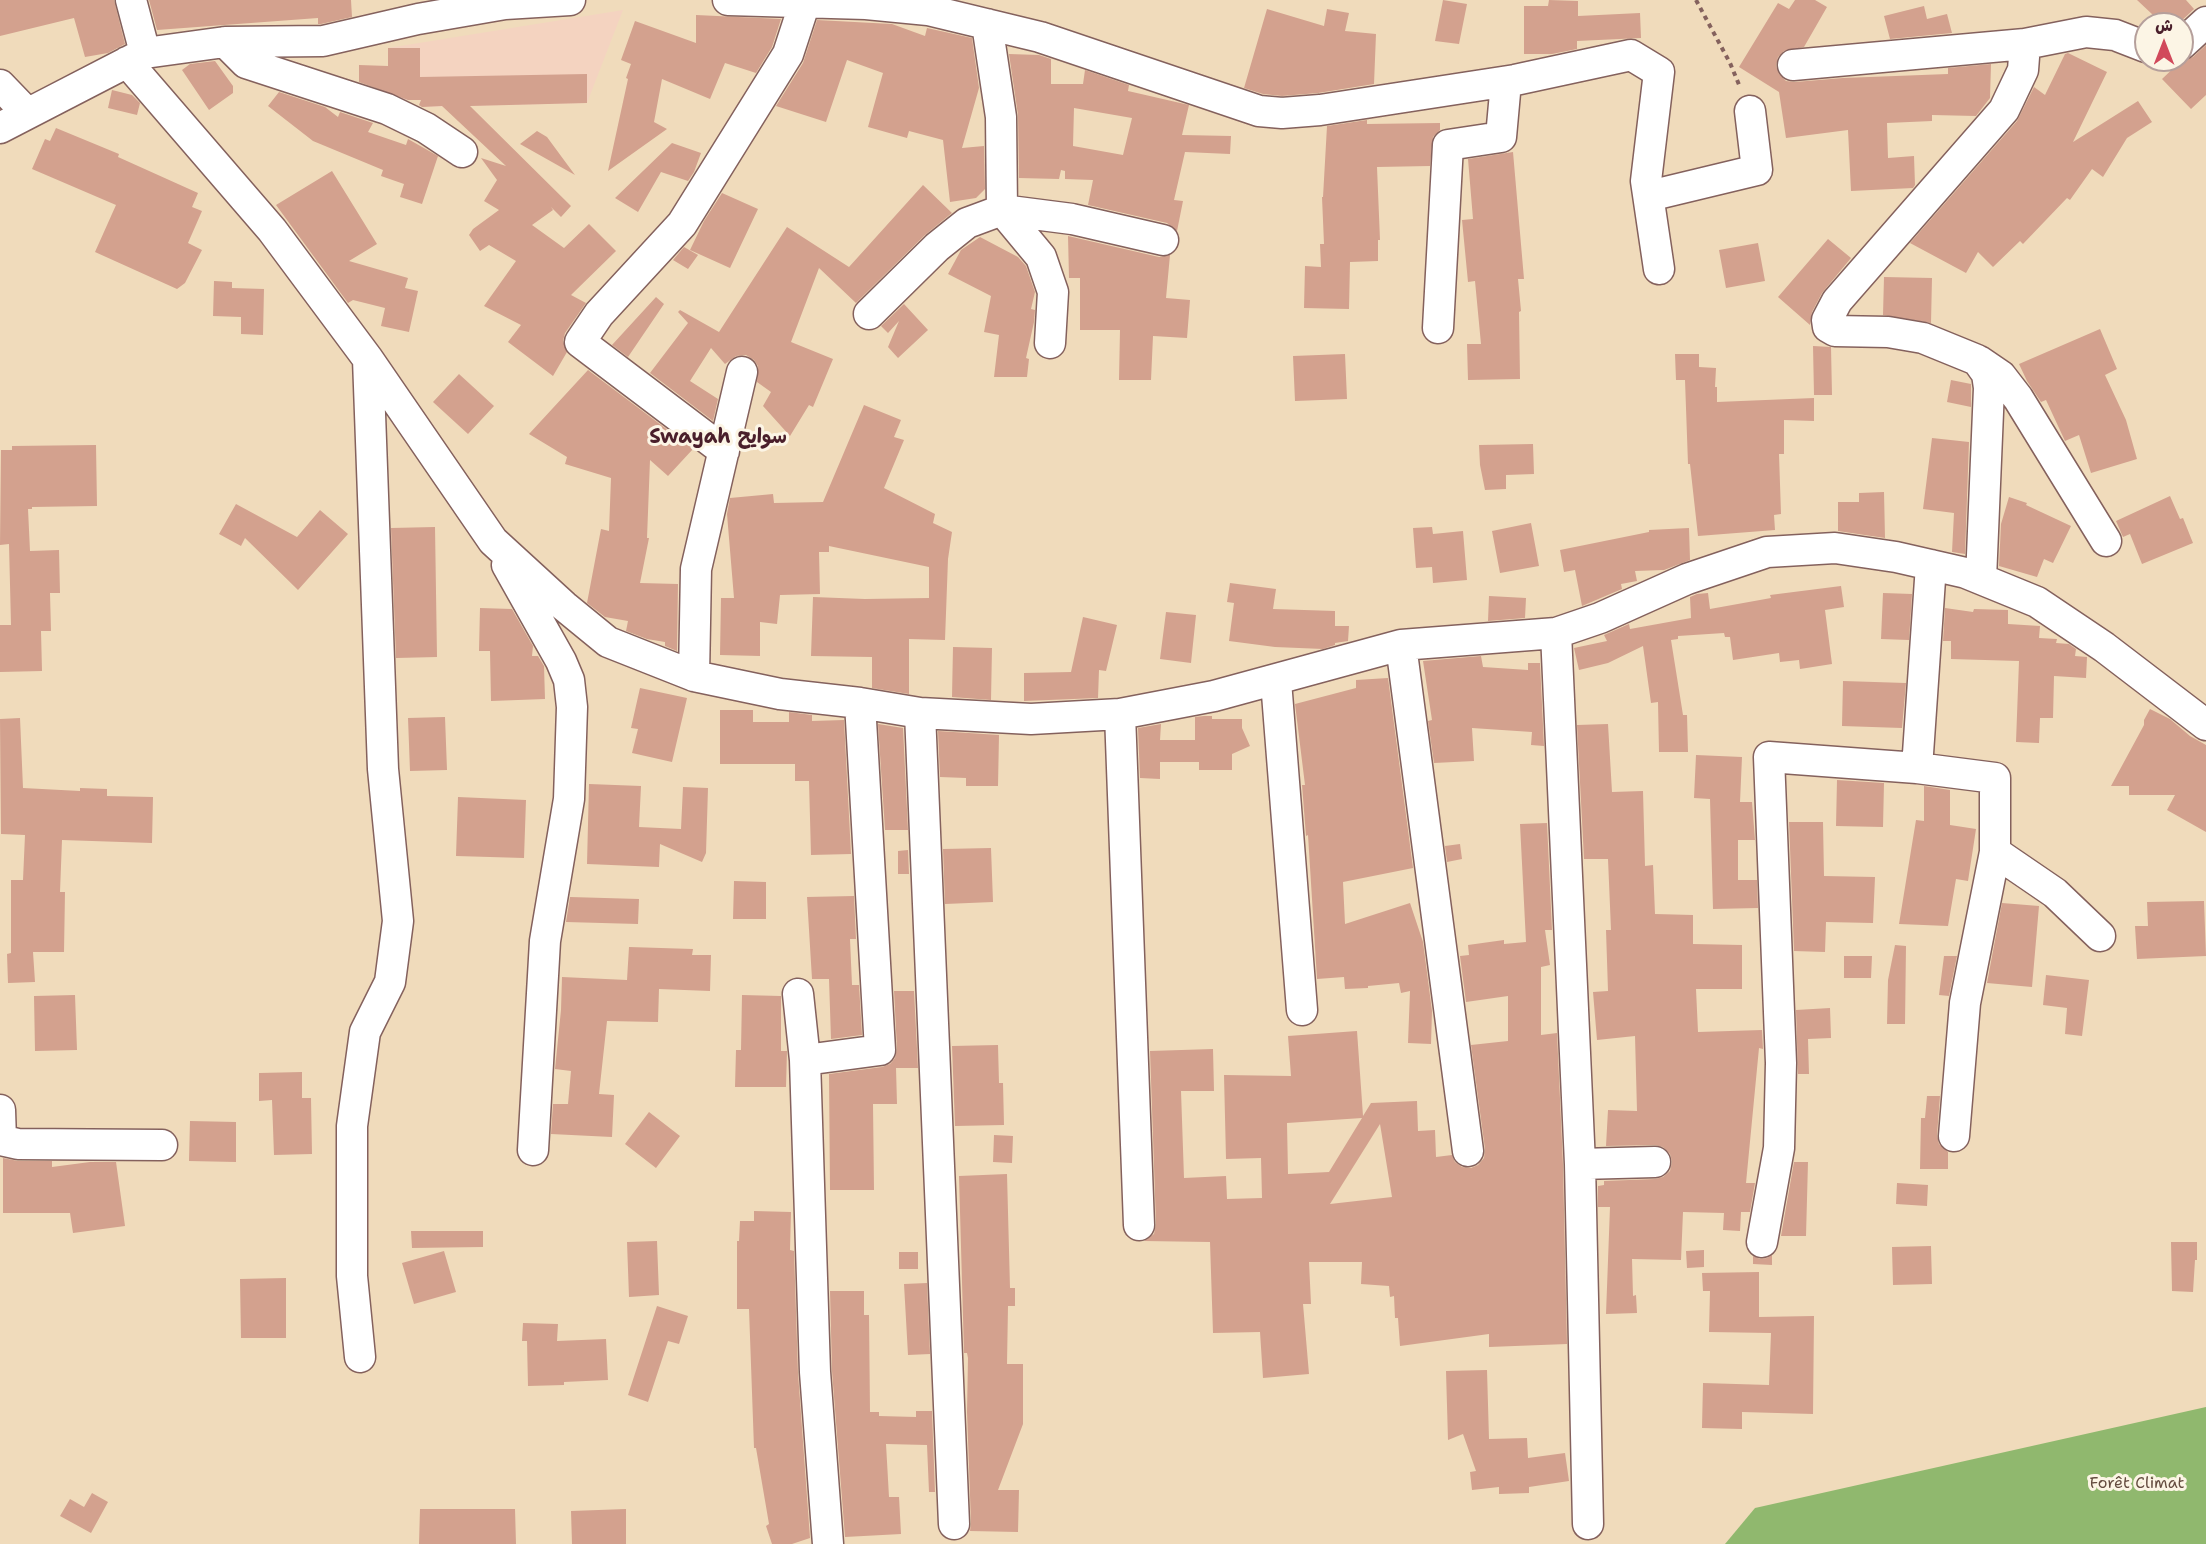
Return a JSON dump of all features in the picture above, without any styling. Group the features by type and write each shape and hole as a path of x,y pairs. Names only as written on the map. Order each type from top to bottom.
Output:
{"street":[{"path":"131,0 136,58 272,230 368,359 494,541 561,661 569,680 572,707 568,799 545,941 533,1150"},
{"path":"0,128 136,58 225,42 323,41 418,19 494,6 570,0"},
{"path":"728,0 868,2 928,10 1040,37 1259,111 1282,113 1320,110 1506,82 1631,55 1659,72 1646,181 1659,269"},
{"path":"724,451 580,342 598,314 682,224 788,54 805,2"},
{"path":"2194,33 2206,22"},
{"path":"987,24 1001,117 1002,210 1041,257 1053,292 1050,343"},
{"path":"1793,65 2025,44 2086,32 2115,35 2134,42"},
{"path":"225,42 246,63 387,109 426,128 462,152"},
{"path":"2025,44 2023,70 2004,110 1838,302 1827,320 1828,327 1834,331 1888,332 1923,338 1977,360 2001,375 2018,398 2106,541"},
{"path":"1438,328 1448,144 1501,137 1506,82"},
{"path":"0,85 27,113"},
{"path":"1648,196 1757,170 1750,111"},
{"path":"869,314 937,247 967,223 1002,210 1072,219 1162,240"},
{"path":"360,1357 352,1276 352,1126 365,1032 390,982 398,921 382,769 368,359"},
{"path":"1977,360 1987,374 1989,388 1981,579"},
{"path":"694,676 696,569 741,372"},
{"path":"494,541 564,606 608,642 694,676 780,694 860,703 920,713 1031,719 1119,714 1214,696 1276,681 1401,645 1556,633 1600,618 1687,579 1767,552 1835,548 1896,557 1966,573 2037,602 2104,647 2206,725"},
{"path":"1917,768 1931,565"},
{"path":"1556,633 1580,1164 1588,1524"},
{"path":"1401,645 1467,1151"},
{"path":"1276,681 1302,1010"},
{"path":"805,1060 880,1050 860,703"},
{"path":"920,713 954,1524"},
{"path":"1119,714 1139,1225"},
{"path":"1762,1242 1779,1148 1781,1074 1769,757 1917,768 1995,778 1995,852 1965,1003 1953,1136"},
{"path":"1995,852 2055,893 2100,936"},
{"path":"798,994 805,1060 815,1372 828,1544"},
{"path":"0,1110 1,1140 18,1144 162,1145"},
{"path":"1580,1164 1655,1162"}],"path":[{"path":"1696,0 1730,63 1750,111"}],"shaded area":[{"path":"623,10 587,103 423,107 423,100 389,100 388,48"}],"green space":[{"name":"Forêt Climat","path":"2206,1407 2206,1544 1725,1544 1755,1508"}],"building":[{"path":"0,0 114,0 125,44 108,53 85,57 74,18 0,36"},
{"path":"149,0 351,0 352,17 321,24 318,24 318,18 157,30"},
{"path":"1443,0 1467,4 1459,44 1435,41"},
{"path":"1549,0 1578,1 1578,16 1640,13 1641,38 1577,41 1577,49 1552,54 1524,54 1524,6 1548,6"},
{"path":"1795,0 1815,0 1827,7 1804,47 1784,51 1778,57 1776,66 1779,74 1786,81 1948,74 1948,68 1991,64 1990,98 1976,116 1932,115 1932,121 1887,123 1888,158 1914,156 1915,185 1913,188 1851,191 1848,130 1786,138 1779,92 1739,67 1778,3 1789,9"},
{"path":"2137,0 2186,0 2194,9 2191,12 2150,12"},
{"path":"1924,6 1927,19 1947,14 1952,33 1890,39 1884,16"},
{"path":"1267,9 1324,26 1327,9 1349,13 1345,31 1376,34 1374,84 1282,96 1263,94 1244,88"},
{"path":"696,15 781,19 772,47 756,73 725,63 710,99 662,79 654,122 667,129 608,171 628,79 626,78 631,64 621,60 635,21 696,43"},
{"path":"817,20 892,24 925,36 927,28 972,38 979,88 962,148 984,146 985,189 976,198 950,202 943,140 909,131 907,138 868,127 883,73 847,60 826,122 776,106 803,63"},
{"path":"2206,45 2206,95 2191,109 2162,79 2169,72 2194,72 2194,56"},
{"path":"388,48 420,48 420,77 587,74 587,103 470,106 571,206 561,217 551,207 553,210 532,225 564,248 589,224 616,251 571,295 586,303 565,333 563,341 567,352 553,376 508,342 521,325 484,306 516,261 489,245 480,251 469,235 473,229 499,210 484,201 497,180 481,158 506,166 442,106 422,107 419,105 421,100 408,100 359,82 359,65 388,66"},
{"path":"2068,53 2107,72 2073,142 2138,101 2152,122 2127,138 2103,177 2092,169 2070,200 2067,198 2023,244 2020,241 1993,267 1978,252 1966,273 1910,243 2017,121 2034,87 2045,95 2065,54"},
{"path":"1009,54 1039,55 1051,59 1051,84 1083,84 1085,70 1129,85 1128,91 1189,105 1182,135 1231,136 1230,154 1185,152 1174,200 1183,201 1177,231 1167,223 1088,205 1093,180 1065,179 1065,171 1061,170 1059,179 1019,178 1018,115","holes":["1074,108 1132,118 1123,155 1073,146"]},
{"path":"215,61 233,86 233,93 209,110 182,70 190,64"},
{"path":"112,90 132,95 140,103 137,115 108,108"},
{"path":"279,92 325,107 338,117 340,112 373,123 368,132 406,145 408,139 438,156 422,204 400,197 404,184 381,176 383,170 313,141 268,106"},
{"path":"1367,120 1367,124 1440,123 1440,130 1433,137 1430,166 1377,167 1380,240 1378,240 1378,261 1350,262 1349,309 1304,308 1305,266 1321,267 1320,244 1324,244 1322,197 1327,126"},
{"path":"56,128 119,154 118,157 198,193 192,207 202,211 188,243 202,250 185,283 177,289 95,252 116,205 32,169 45,139 50,141"},
{"path":"537,131 547,137 575,175 520,144"},
{"path":"672,143 701,153 688,181 661,172 638,212 615,198"},
{"path":"1513,152 1524,279 1518,279 1521,311 1519,312 1520,379 1468,380 1467,344 1481,344 1475,281 1468,282 1462,220 1473,219 1468,159"},
{"path":"332,171 377,244 349,261 408,278 405,288 418,291 409,332 381,326 385,308 353,300 348,303 276,205"},
{"path":"923,185 952,213 925,235 856,303 819,268 791,342 833,359 813,407 809,405 790,436 763,406 771,392 757,382 758,366 746,355 736,356 725,364 711,348 690,381 718,399 713,421 650,373 688,323 678,312 680,310 719,332 787,227 849,267"},
{"path":"722,193 758,209 730,268 690,250 704,221"},
{"path":"1068,236 1159,257 1170,255 1166,298 1190,300 1187,338 1153,336 1151,380 1119,380 1120,330 1080,330 1080,278 1069,278"},
{"path":"980,237 1018,257 1026,266 1035,292 1031,309 1035,310 1034,322 1026,358 1029,359 1027,377 994,377 999,335 984,332 991,296 948,274 961,250"},
{"path":"1828,239 1851,258 1822,293 1812,312 1810,325 1778,297"},
{"path":"1758,243 1765,281 1726,288 1719,250"},
{"path":"684,247 698,255 688,269 673,260"},
{"path":"1884,277 1932,278 1931,323 1883,315"},
{"path":"214,281 232,282 232,288 264,289 263,335 241,334 241,317 213,316"},
{"path":"656,297 664,304 628,357 612,345"},
{"path":"904,304 928,330 898,358 888,347 899,321 888,333 881,326"},
{"path":"2100,329 2117,369 2105,375 2126,420 2137,459 2091,473 2079,435 2065,441 2046,400 2041,402 2019,364"},
{"path":"1813,346 1831,347 1832,395 1814,395"},
{"path":"1345,354 1347,399 1295,401 1293,356"},
{"path":"1675,354 1699,354 1699,367 1716,368 1717,402 1814,398 1814,421 1784,420 1784,454 1779,454 1781,514 1774,515 1775,530 1698,536 1690,464 1688,464 1685,380 1676,380"},
{"path":"588,370 693,449 668,476 650,460 647,538 649,538 640,583 678,584 677,651 665,646 665,642 647,639 626,631 628,621 605,617 587,603 601,529 609,531 611,478 565,464 567,457 529,434"},
{"path":"459,374 494,406 468,434 433,402"},
{"path":"1951,380 1971,384 1971,407 1947,402"},
{"path":"864,405 901,420 894,437 904,440 884,488 935,514 933,523 952,532 948,559 945,640 909,639 909,694 872,688 872,657 811,656 813,597 929,598 929,567 829,546 829,552 819,552 820,594 780,595 777,624 760,622 760,656 720,655 721,598 734,598 727,514 730,498 773,494 774,503 823,502"},
{"path":"1932,438 1969,442 1965,554 1952,552 1954,513 1923,509"},
{"path":"1533,444 1534,474 1506,475 1506,489 1485,490 1479,445"},
{"path":"96,445 97,506 32,507 28,509 30,551 59,550 60,593 50,593 51,631 41,631 42,671 0,672 0,625 11,625 9,544 0,545 1,450 12,450 12,446"},
{"path":"1884,492 1885,538 1838,531 1838,502 1859,502 1859,493"},
{"path":"2170,496 2180,519 2183,518 2193,543 2142,564 2130,534 2123,537 2116,521"},
{"path":"2009,497 2027,503 2026,505 2071,526 2053,563 2044,559 2037,577 1999,566 2001,524"},
{"path":"236,504 297,537 320,510 348,534 298,590 245,538 241,546 219,534"},
{"path":"1531,523 1539,566 1500,573 1492,531"},
{"path":"435,527 437,657 396,658 391,528"},
{"path":"1432,527 1433,534 1463,531 1467,580 1433,583 1432,567 1416,568 1413,528"},
{"path":"1689,528 1690,560 1664,570 1635,571 1637,581 1621,584 1622,589 1582,606 1575,570 1564,572 1560,550 1649,532 1649,530"},
{"path":"1230,583 1276,589 1273,609 1335,611 1335,626 1349,626 1348,641 1335,643 1323,649 1275,647 1229,641 1234,603 1227,602"},
{"path":"1841,586 1844,607 1825,610 1832,664 1800,669 1799,660 1780,662 1779,653 1733,660 1730,637 1725,637 1724,633 1678,636 1678,639 1671,640 1683,715 1687,715 1688,752 1659,752 1658,702 1651,703 1643,646 1608,663 1579,670 1574,648 1607,641 1604,635 1629,624 1630,629 1691,618 1690,597 1697,594 1708,593 1710,609 1771,598 1770,595"},
{"path":"1883,593 1912,594 1909,640 1881,639"},
{"path":"1489,596 1526,598 1525,618 1488,621"},
{"path":"480,608 512,609 533,646 532,656 538,656 544,666 545,699 491,701 490,651 479,651"},
{"path":"1945,608 1973,612 1974,609 2008,610 2008,624 2040,626 2039,638 2057,639 2056,643 2069,644 2076,649 2075,656 2087,657 2086,678 2054,676 2053,718 2040,718 2039,743 2016,742 2019,661 1951,659 1951,641 1943,641"},
{"path":"1166,612 1196,615 1191,663 1160,659"},
{"path":"1083,617 1117,625 1106,671 1099,670 1098,698 1024,701 1024,673 1071,672"},
{"path":"953,647 992,648 991,700 952,697"},
{"path":"1481,656 1483,667 1528,670 1528,663 1540,663 1544,746 1531,745 1532,732 1472,728 1474,761 1434,763 1428,721 1432,720 1423,661"},
{"path":"1388,678 1413,868 1343,882 1345,924 1410,903 1423,942 1432,1011 1431,1044 1408,1043 1410,991 1401,993 1399,983 1345,989 1344,977 1317,979 1308,835 1306,836 1302,785 1305,785 1295,704 1356,688 1356,680"},
{"path":"1843,681 1906,683 1902,728 1842,726"},
{"path":"640,688 687,698 672,762 632,753 638,729 631,728"},
{"path":"2150,709 2170,719 2190,736 2206,745 2206,832 2167,810 2175,795 2129,795 2129,786 2111,786 2144,725"},
{"path":"720,710 753,710 753,722 789,722 789,712 812,715 812,721 844,720 851,854 811,855 809,781 795,781 795,764 720,764"},
{"path":"1212,716 1212,719 1242,719 1242,728 1250,746 1232,754 1232,770 1199,770 1199,762 1160,762 1160,779 1140,778 1138,728 1161,724 1160,740 1195,740 1195,717"},
{"path":"445,717 447,770 410,771 408,718"},
{"path":"20,718 23,788 80,791 80,788 107,789 107,796 153,797 152,843 62,840 60,892 65,892 64,952 33,952 35,982 8,983 7,954 11,953 11,880 23,880 25,835 1,834 0,719"},
{"path":"878,724 903,728 908,830 885,830"},
{"path":"1608,724 1612,792 1643,791 1645,866 1653,865 1655,914 1693,915 1693,944 1742,945 1742,989 1696,989 1698,1032 1762,1030 1763,1049 1759,1048 1746,1183 1755,1183 1750,1212 1741,1212 1740,1231 1723,1230 1724,1213 1683,1212 1681,1260 1632,1259 1633,1296 1636,1295 1637,1313 1606,1314 1610,1207 1598,1207 1598,1186 1604,1185 1604,1181 1663,1177 1670,1171 1672,1162 1670,1154 1663,1147 1655,1145 1606,1146 1608,1110 1637,1111 1635,1036 1597,1040 1593,992 1608,991 1606,930 1611,930 1608,859 1584,859 1577,725"},
{"path":"938,731 999,735 998,786 966,786 966,778 940,777"},
{"path":"1696,755 1742,757 1740,802 1752,802 1755,840 1738,840 1738,880 1757,880 1758,908 1713,909 1710,799 1694,798"},
{"path":"1837,780 1884,783 1883,827 1836,826"},
{"path":"589,784 641,786 639,827 681,829 683,787 708,788 706,853 702,862 660,844 659,867 587,864"},
{"path":"1924,786 1950,790 1950,825 1976,829 1968,881 1956,879 1948,926 1899,924 1916,820 1924,821"},
{"path":"458,797 526,800 524,858 456,856"},
{"path":"1789,822 1823,822 1824,876 1875,877 1873,923 1826,922 1825,952 1794,951"},
{"path":"1547,823 1552,930 1545,930 1550,965 1541,967 1541,1035 1557,1033 1567,1344 1489,1347 1489,1334 1400,1346 1394,1296 1390,1297 1389,1286 1361,1284 1362,1262 1309,1262 1311,1304 1303,1304 1309,1374 1263,1378 1260,1332 1213,1333 1210,1242 1144,1241 1154,1234 1156,1224 1150,1051 1213,1049 1214,1091 1181,1091 1184,1178 1226,1176 1227,1199 1262,1198 1261,1158 1226,1159 1224,1075 1291,1076 1288,1036 1357,1031 1363,1116 1371,1103 1417,1101 1418,1131 1435,1130 1436,1157 1452,1155 1455,1162 1462,1167 1471,1168 1478,1165 1484,1158 1485,1149 1471,1045 1508,1041 1508,996 1466,1002 1460,956 1469,955 1468,945 1504,940 1504,944 1526,942 1520,824","holes":["1362,1118 1329,1172 1288,1174 1287,1123","1380,1124 1392,1197 1330,1204"]},
{"path":"1460,844 1462,859 1447,862 1445,846"},
{"path":"991,848 993,902 945,904 943,849"},
{"path":"908,850 909,874 898,874 898,851"},
{"path":"734,881 766,882 766,919 733,919"},
{"path":"854,896 856,939 850,939 852,985 859,985 862,1035 831,1039 829,979 812,979 807,897"},
{"path":"570,897 639,899 638,924 566,922"},
{"path":"2204,901 2206,956 2137,959 2135,926 2148,926 2147,902"},
{"path":"2002,903 2039,906 2032,987 1987,983"},
{"path":"1895,945 1906,946 1905,1024 1887,1024 1888,980"},
{"path":"629,947 693,949 692,955 711,955 710,991 659,989 658,1022 607,1021 599,1094 614,1095 612,1137 551,1134 553,1104 568,1104 571,1071 555,1069 562,977 627,980"},
{"path":"1844,956 1872,956 1871,978 1844,978"},
{"path":"1944,956 1957,956 1949,996 1939,995"},
{"path":"2046,975 2089,980 2082,1036 2065,1034 2067,1008 2043,1005"},
{"path":"894,991 914,991 918,1068 896,1068 897,1104 873,1104 874,1190 830,1190 829,1074 882,1067 890,1064 895,1058 897,1049"},
{"path":"75,995 77,1050 35,1051 34,996"},
{"path":"742,995 781,996 781,1051 787,1051 786,1087 735,1087 736,1050 741,1050"},
{"path":"1830,1008 1831,1038 1808,1039 1809,1074 1798,1074 1796,1010"},
{"path":"998,1045 999,1083 1003,1083 1004,1125 955,1126 952,1046"},
{"path":"302,1072 302,1098 311,1098 312,1154 274,1155 272,1100 259,1101 259,1073"},
{"path":"1927,1096 1940,1096 1937,1135 1939,1144 1948,1152 1948,1169 1920,1169 1921,1118 1925,1118"},
{"path":"649,1112 680,1136 656,1168 625,1144"},
{"path":"190,1121 236,1122 236,1162 189,1161"},
{"path":"994,1135 1013,1136 1012,1163 993,1162"},
{"path":"3,1158 18,1161 52,1161 52,1167 90,1162 116,1162 125,1226 73,1233 70,1213 3,1213"},
{"path":"1794,1162 1808,1162 1806,1236 1781,1236"},
{"path":"1007,1174 1010,1288 1015,1288 1015,1306 1008,1306 1007,1364 1023,1364 1023,1424 998,1490 1019,1490 1018,1532 970,1531 968,1358 967,1353 964,1353 959,1176"},
{"path":"1897,1183 1928,1185 1927,1206 1896,1204"},
{"path":"754,1211 791,1212 790,1250 794,1251 798,1373 810,1538 792,1544 772,1544 766,1526 769,1524 756,1448 754,1448 749,1309 737,1309 737,1241 739,1241 740,1221 754,1221"},
{"path":"411,1231 483,1231 483,1247 412,1248"},
{"path":"657,1241 659,1295 629,1297 627,1242"},
{"path":"2171,1242 2197,1242 2193,1292 2172,1291"},
{"path":"1931,1246 1932,1284 1893,1285 1892,1247"},
{"path":"1704,1250 1704,1267 1687,1268 1686,1251"},
{"path":"444,1251 456,1292 414,1304 402,1263"},
{"path":"899,1252 918,1252 918,1269 899,1269"},
{"path":"1772,1255 1772,1265 1753,1264 1753,1256 1760,1259"},
{"path":"1759,1272 1759,1317 1814,1316 1813,1414 1742,1412 1742,1429 1702,1428 1703,1383 1769,1385 1771,1333 1709,1332 1710,1291 1703,1291 1702,1273"},
{"path":"286,1278 286,1338 241,1338 240,1279"},
{"path":"927,1283 930,1354 908,1355 904,1284"},
{"path":"830,1291 864,1291 864,1315 869,1315 870,1412 879,1412 879,1416 916,1417 916,1411 932,1411 935,1492 929,1492 927,1445 886,1444 889,1497 899,1497 901,1534 845,1537 832,1371"},
{"path":"657,1306 688,1316 679,1344 668,1341 648,1402 628,1395"},
{"path":"523,1323 558,1324 557,1341 606,1339 608,1380 528,1386 527,1341 522,1341"},
{"path":"1487,1370 1489,1439 1527,1438 1528,1458 1565,1453 1569,1481 1529,1487 1529,1493 1499,1494 1499,1487 1472,1490 1470,1472 1476,1471 1463,1434 1448,1440 1446,1371"},
{"path":"92,1493 108,1502 91,1533 60,1516 70,1499 84,1507"},
{"path":"420,1509 515,1509 516,1544 419,1544"},
{"path":"626,1509 626,1544 572,1544 571,1511"}],"district":[{"name":"Swayah سوايح","path":"718,438"}]}
